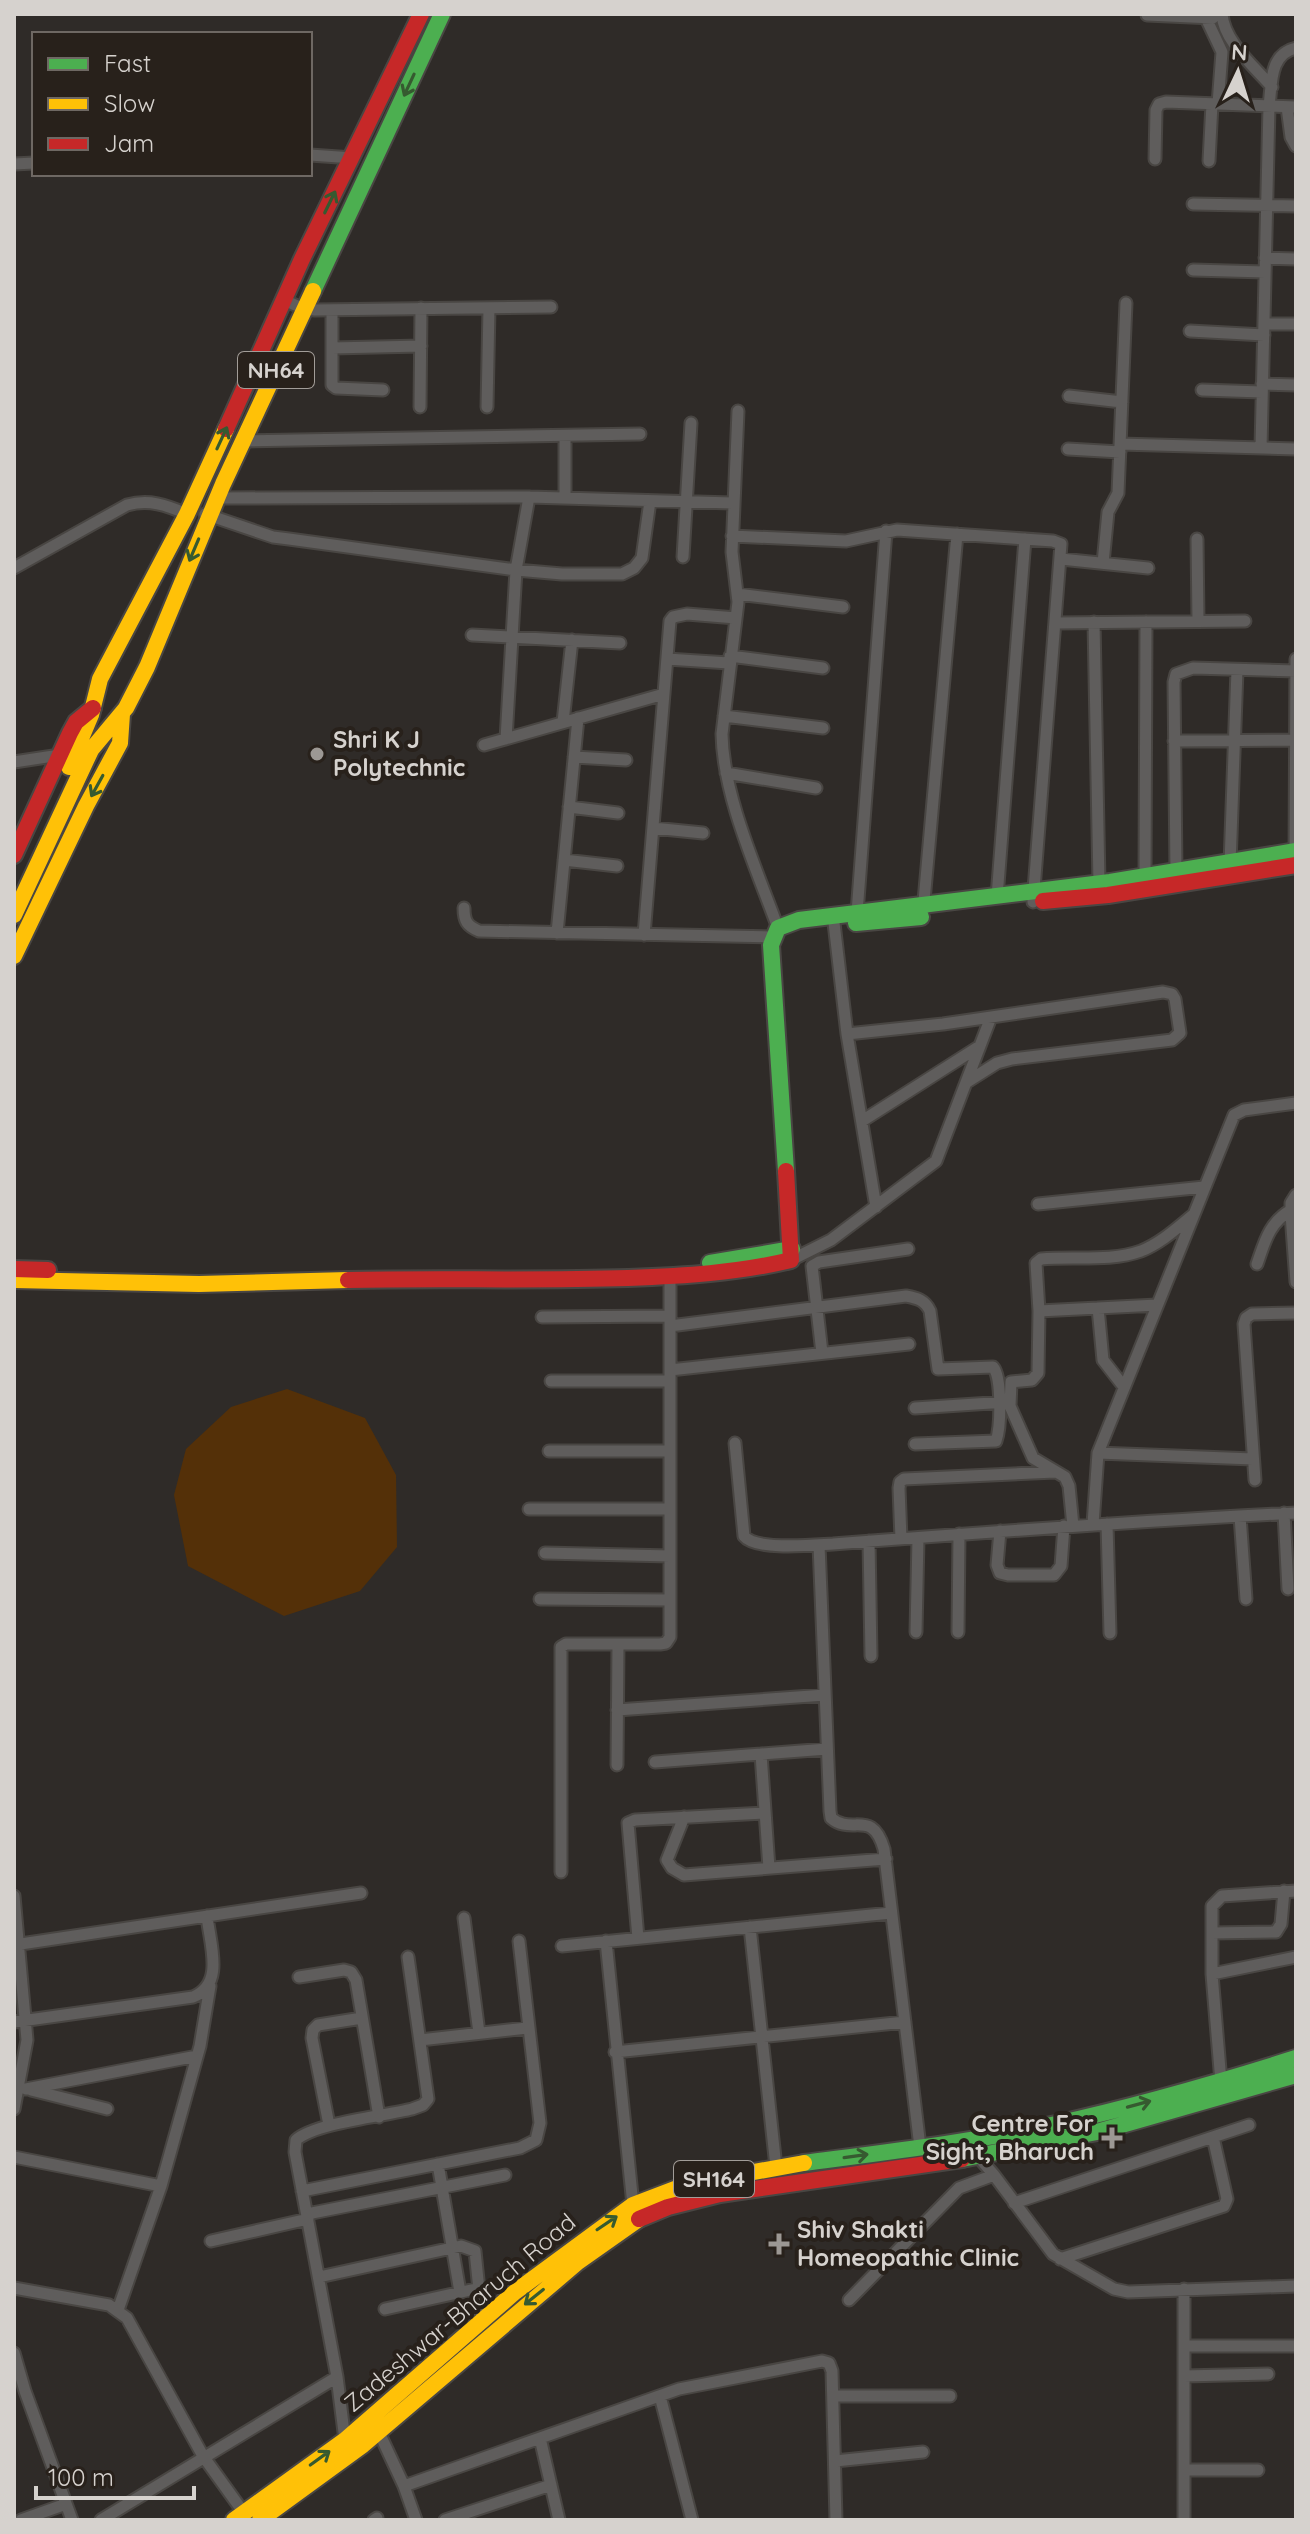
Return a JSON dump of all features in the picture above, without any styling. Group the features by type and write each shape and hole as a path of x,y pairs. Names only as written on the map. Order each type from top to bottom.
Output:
{"main road":[{"name":"NH64","path":"14,891 86,746 122,714 147,667 209,515 442,14"},
{"name":"NH64","path":"14,915 86,746 100,679 189,510 415,15"},
{"name":"NH64","path":"14,855 76,722 93,708"},
{"path":"14,956 120,743 122,714"},
{"path":"791,1254 771,945 775,933 799,920 857,913 923,912 1033,897 1099,883 1296,851"},
{"path":"799,920 889,922 997,897 1108,895 1296,865"},
{"path":"14,1269 199,1274 535,1271 670,1267 791,1254"},
{"path":"14,1280 199,1284 396,1279 535,1281 750,1270 791,1254"},
{"name":"Zadeshwar-Bharuch Road","path":"246,2518 345,2440 482,2319 633,2205 688,2184 776,2167 964,2141 1112,2111 1296,2058"},
{"name":"Zadeshwar-Bharuch Road","path":"246,2518 329,2472 379,2433 494,2329 602,2243 640,2218 689,2199 780,2183 978,2157 1057,2142 1141,2122 1296,2075"}],"street":[{"path":"1147,15 1222,16 1233,42 1272,87"},
{"path":"1206,18 1222,52 1209,161"},
{"path":"1261,448 1269,106 1278,58 1283,52 1296,48"},
{"path":"1155,159 1156,110 1159,104 1166,102 1291,107 1291,137 1296,146"},
{"path":"312,155 373,161"},
{"path":"1193,204 1296,206"},
{"path":"1265,258 1296,259"},
{"path":"1193,270 1265,272"},
{"path":"284,300 304,309 332,310 551,307"},
{"path":"1103,563 1108,512 1118,493 1126,303"},
{"path":"420,407 421,308"},
{"path":"487,407 489,308"},
{"path":"332,310 332,385 336,388 383,390"},
{"path":"1190,331 1264,330 1296,324"},
{"path":"332,348 421,346"},
{"path":"1202,390 1296,385"},
{"path":"1069,396 1122,402"},
{"path":"464,908 464,919 470,927 479,931 644,935 775,933 722,754 736,618 732,503 738,411"},
{"path":"683,557 691,423"},
{"path":"243,441 640,434"},
{"path":"565,436 565,498"},
{"path":"1068,449 1296,449"},
{"path":"217,498 529,497 732,503"},
{"path":"506,739 516,570 529,497"},
{"path":"14,568 127,505 139,502 162,503 209,515 273,537 516,570 622,574 634,568 642,558 650,501"},
{"path":"732,536 846,541 886,531 1058,541 1062,548 1033,897"},
{"path":"857,913 886,531"},
{"path":"923,912 957,534"},
{"path":"997,897 1025,539"},
{"path":"1197,539 1198,621"},
{"path":"1061,559 1148,568"},
{"path":"737,594 843,607"},
{"path":"644,935 670,621 673,617 687,614 736,618"},
{"path":"1056,623 1245,621"},
{"path":"1094,622 1099,883"},
{"path":"1145,876 1146,622"},
{"path":"472,635 620,643"},
{"path":"563,722 572,640"},
{"path":"667,659 730,660 823,668"},
{"path":"1296,659 1296,865"},
{"path":"1176,872 1176,674 1193,668 1296,671"},
{"path":"1230,864 1237,670"},
{"path":"484,745 664,694"},
{"path":"724,716 823,728"},
{"path":"557,933 578,718"},
{"path":"1174,741 1295,740"},
{"path":"14,762 60,755"},
{"path":"574,757 626,760"},
{"path":"726,773 816,788"},
{"path":"569,807 618,813"},
{"path":"653,828 703,833"},
{"path":"564,860 617,866"},
{"path":"834,923 847,1034 876,1207"},
{"path":"847,1034 1168,993 1175,999 1180,1033 1172,1040 1012,1059 981,1072 967,1082"},
{"path":"791,1254 831,1240 936,1161 991,1017"},
{"path":"862,1121 981,1045"},
{"path":"1093,1524 1098,1453 1234,1115 1244,1110 1296,1103"},
{"path":"1038,1204 1204,1187"},
{"path":"1296,1195 1291,1203 1296,1282"},
{"path":"1257,1264 1270,1227 1276,1219 1291,1210"},
{"path":"915,1444 996,1441 1011,1382 1032,1380 1038,1373 1036,1263 1041,1259 1125,1255 1143,1250 1163,1239 1193,1215"},
{"path":"822,1353 812,1266 819,1262 908,1249"},
{"path":"561,1872 561,1647 566,1644 666,1643 670,1637 670,1276"},
{"path":"542,1317 670,1321 816,1308 906,1296 918,1298 927,1304 930,1311 938,1369 993,1367 998,1374 1004,1404 1033,1458 1065,1477 1069,1486 1068,1526 1061,1566 1054,1575 1000,1573 997,1565 1000,1531"},
{"path":"1039,1311 1157,1305"},
{"path":"1098,1308 1103,1360 1124,1387"},
{"path":"1255,1480 1244,1324 1252,1314 1296,1313"},
{"path":"551,1381 670,1376 822,1353 909,1344"},
{"path":"915,1408 1004,1404"},
{"path":"735,1443 744,1536 759,1545 819,1545 1290,1513 1288,1589"},
{"path":"549,1451 670,1451"},
{"path":"1098,1453 1253,1459"},
{"path":"901,1539 899,1488 904,1479 1056,1472"},
{"path":"529,1509 670,1509"},
{"path":"1240,1516 1246,1599"},
{"path":"1107,1524 1110,1633"},
{"path":"958,1632 959,1534"},
{"path":"916,1632 918,1538"},
{"path":"869,1541 871,1656"},
{"path":"819,1545 831,1818 839,1823 873,1827 882,1841 920,2147"},
{"path":"545,1553 670,1556"},
{"path":"540,1599 670,1600"},
{"path":"617,1765 618,1644"},
{"path":"617,1710 825,1695"},
{"path":"655,1762 827,1749"},
{"path":"761,1754 769,1868"},
{"path":"638,1938 628,1823 635,1820 765,1813"},
{"path":"684,1817 667,1860 679,1873 692,1876 886,1859"},
{"path":"1212,1933 1276,1932 1290,1891 1222,1896 1212,1906 1212,1933 1212,1974 1221,2082"},
{"path":"17,1945 361,1893"},
{"path":"14,1896 20,2021 27,2040 22,2088 14,2109"},
{"path":"562,1946 891,1913"},
{"path":"118,2310 161,2186 206,2018 213,1977 207,1916"},
{"path":"464,1918 479,2033"},
{"path":"750,1927 776,2167"},
{"path":"302,2191 520,2148 536,2140 540,2123 519,1941"},
{"path":"606,1941 633,2205"},
{"path":"345,2440 337,2377 295,2152 296,2140 303,2134 329,2125 379,2117 423,2105 428,2099 408,1957"},
{"path":"1212,1974 1296,1957"},
{"path":"299,1977 344,1970 351,1972 356,1980 379,2117"},
{"path":"20,2021 193,1997 210,1986"},
{"path":"329,2125 313,2030 318,2025 362,2018"},
{"path":"615,2052 905,2022"},
{"path":"420,2040 527,2028"},
{"path":"22,2088 197,2056"},
{"path":"22,2088 107,2109"},
{"path":"1014,2203 1249,2125"},
{"path":"1060,2259 1224,2206 1227,2199 1213,2137"},
{"path":"964,2141 994,2175 1047,2249 1121,2291 1296,2286"},
{"path":"14,2157 161,2186"},
{"path":"438,2164 460,2292"},
{"path":"211,2241 505,2175"},
{"path":"849,2300 959,2188 994,2175"},
{"path":"319,2277 461,2246 475,2251 482,2319"},
{"path":"14,2288 109,2305 127,2318 203,2456 246,2518"},
{"path":"385,2309 480,2288"},
{"path":"1184,2289 1184,2520"},
{"path":"1184,2346 1296,2346"},
{"path":"14,2353 72,2520"},
{"path":"404,2486 660,2396 725,2378 822,2361 829,2363 832,2371 836,2520"},
{"path":"1184,2376 1268,2374"},
{"path":"101,2520 337,2377"},
{"path":"660,2396 692,2520"},
{"path":"833,2396 950,2396"},
{"path":"372,2417 416,2520"},
{"path":"540,2438 559,2520"},
{"path":"835,2461 923,2452"},
{"path":"1184,2470 1258,2470"},
{"path":"445,2520 551,2485"},
{"path":"21,2520 66,2504"}],"shaded area":[{"path":"287,1389 365,1418 396,1475 397,1547 360,1591 284,1616 188,1566 174,1495 186,1449 231,1407"}],"traffic: fast":[{"path":"313,291 442,14"},
{"path":"786,1171 771,945 778,928 799,920 1110,882 1296,851"},
{"path":"856,923 921,917"},
{"path":"710,1263 792,1249"},
{"path":"804,2163 962,2141 1056,2124 1177,2094 1296,2058"},
{"path":"962,2159 1097,2132 1296,2075"}],"traffic: slow":[{"path":"14,915 91,750 126,708 147,667 223,484 313,291"},
{"path":"69,767 91,715 100,679 187,514 226,429"},
{"path":"14,956 120,743 122,714"},
{"path":"14,1280 199,1284 348,1280"},
{"path":"234,2520 345,2440 515,2292 633,2205 688,2184 804,2163"},
{"path":"260,2520 363,2445 578,2262 639,2219"}],"traffic: jam":[{"path":"226,429 302,259 421,14"},
{"path":"14,855 70,733 76,722 93,708"},
{"path":"1043,901 1108,895 1296,865"},
{"path":"348,1280 649,1277 730,1271 791,1260 786,1171"},
{"path":"14,1269 48,1270"},
{"path":"639,2219 668,2207 720,2194 962,2159"}],"place":[{"name":"Shri K J Polytechnic","path":"317,754"},
{"name":"Centre For Sight, Bharuch","path":"1112,2138"},
{"name":"Shiv Shakti Homeopathic Clinic","path":"779,2244"}]}
